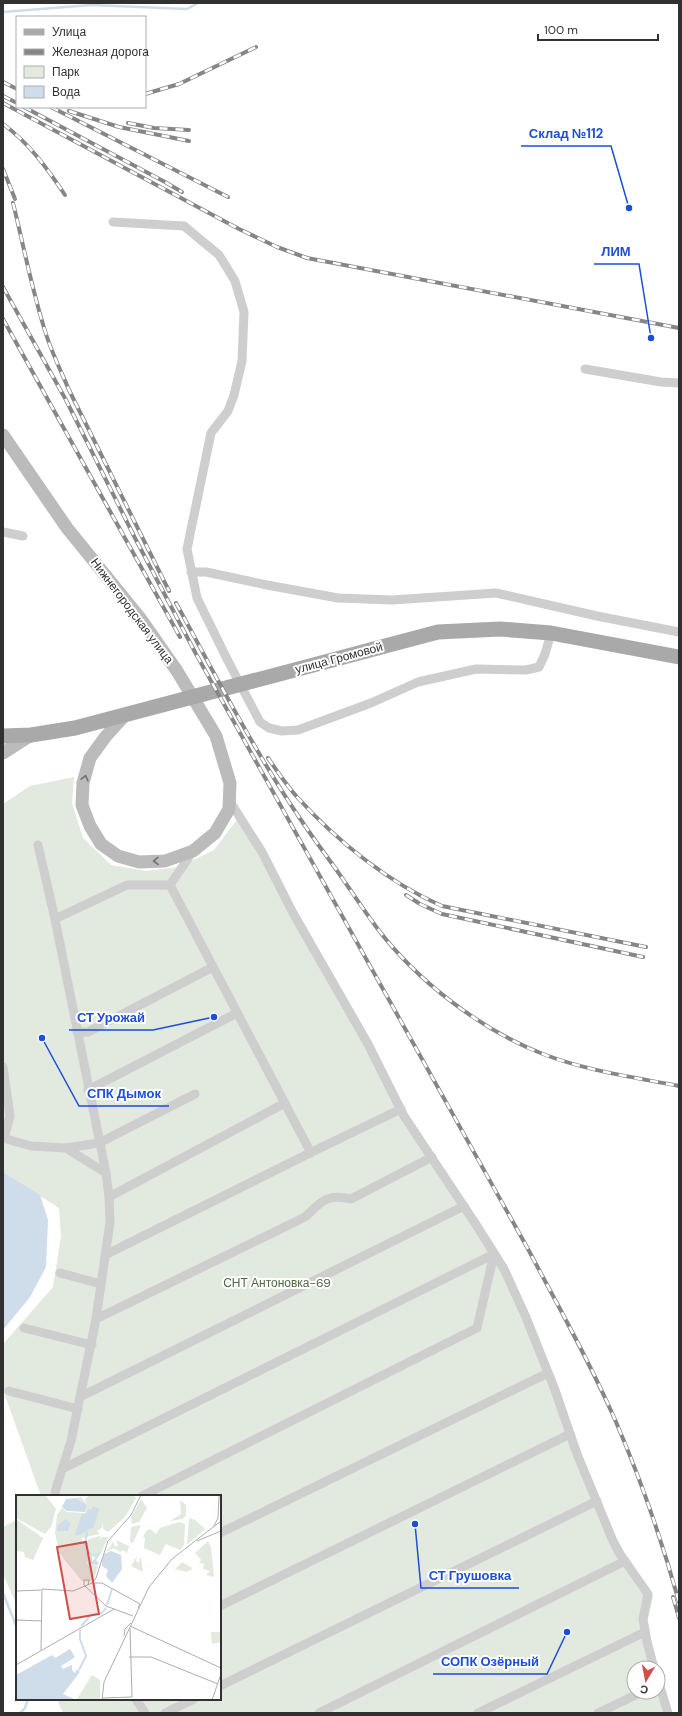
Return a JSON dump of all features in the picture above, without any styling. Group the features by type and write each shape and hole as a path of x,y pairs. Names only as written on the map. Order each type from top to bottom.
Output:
{"main road":[{"name":"Нижнегородская улица","path":"3,435 67,528 140,618 177,671 216,736 230,783 229,809 215,833 193,851 165,861 139,862 118,856 101,844 90,826 82,805 83,784 90,758 106,736 126,714"},
{"name":"улица Громовой","path":"3,736 31,735 75,728 438,632 500,629 551,633 679,656"},
{"path":"3,752 31,735"}],"street":[{"path":"113,222 184,226 219,255 235,281 244,312 242,361 234,395 228,411 211,433 187,549 197,598 260,722 269,728 282,731 298,730 371,703 418,682 476,669 526,670 539,667 545,654 551,633"},
{"path":"585,369 661,382 679,383"},
{"path":"3,532 23,536"},
{"path":"191,572 206,572 338,598 392,600 496,593 597,616 679,632"},
{"path":"229,800 262,852 293,913 368,1044 401,1109 504,1269 525,1315 570,1434 613,1541 648,1594 643,1619 652,1660"},
{"path":"38,845 55,919 88,1090 106,1173 110,1222 92,1345 71,1441 55,1492 56,1495"},
{"path":"170,885 193,851"},
{"path":"55,919 127,885 170,885"},
{"path":"170,885 310,1153"},
{"path":"77,1032 88,1032 213,967"},
{"path":"88,1090 237,1012"},
{"path":"3,1067 10,1116 3,1138 31,1146 66,1148 99,1143 195,1094"},
{"path":"109,1197 284,1103"},
{"path":"105,1255 401,1109"},
{"path":"66,1148 106,1173"},
{"path":"96,1319 304,1218 326,1198 341,1196 351,1199 432,1157"},
{"path":"80,1398 464,1206"},
{"path":"62,1469 494,1254"},
{"path":"144,1495 477,1328 494,1254"},
{"path":"60,1273 102,1284"},
{"path":"24,1328 92,1345"},
{"path":"221,1533 548,1373"},
{"path":"9,1391 78,1409"},
{"path":"221,1606 570,1434"},
{"path":"221,1686 597,1501"},
{"path":"319,1713 625,1561"},
{"path":"478,1713 645,1632"},
{"path":"137,1700 145,1713"},
{"path":"165,1713 192,1700"},
{"path":"598,1713 626,1700"},
{"path":"664,1700 668,1713"}],"green space":[{"name":"СНТ Антоновка-69","path":"74,777 72,803 83,838 111,865 146,871 179,867 214,850 239,817 391,1088 506,1273 580,1458 625,1558 653,1597 647,1622 656,1660 626,1660 626,1700 666,1700 666,1696 671,1713 63,1713 57,1700 221,1700 221,1495 41,1495 3,1390 3,1344 53,1287 61,1236 59,1208 3,1172 3,804 30,786"},
{"path":"16,1520 16,1604 3,1574 3,1527"}],"water":[{"path":"3,1172 40,1195 48,1220 46,1267 30,1297 3,1330"}],"waterway":[{"path":"3,12 91,5 187,9 198,3"},
{"path":"3,1593 16,1626"},
{"path":"20,1713 25,1708 28,1700"}],"railway":[{"path":"146,94 179,84 256,47"},
{"path":"3,82 16,88"},
{"path":"3,96 16,102"},
{"path":"3,103 239,229 277,247 307,258 679,328"},
{"path":"26,108 182,192"},
{"path":"53,108 228,197"},
{"path":"69,111 119,127 189,141"},
{"path":"128,123 154,128 189,130"},
{"path":"3,124 21,139 37,156 65,195"},
{"path":"3,169 15,199"},
{"path":"13,203 36,302 51,348 69,390 169,591"},
{"path":"3,287 66,400 136,540 196,654 528,1249 585,1356 616,1422 634,1466 666,1556 679,1602"},
{"path":"3,319 180,637"},
{"path":"176,603 236,713 284,794 377,928 411,967 431,985 474,1018 520,1044 543,1054 576,1065 679,1086"},
{"path":"268,758 294,793 330,830 365,860 422,897 442,906 646,947"},
{"path":"406,895 420,904 442,914 643,957"},
{"path":"673,1597 679,1618"}],"place":[{"name":"Склад №112","path":"629,208"},
{"name":"ЛИМ","path":"651,338"},
{"name":"СТ Урожай","path":"214,1017"},
{"name":"СПК Дымок","path":"42,1038"},
{"name":"СТ Грушовка","path":"415,1524"},
{"name":"СОПК Озёрный","path":"567,1632"}]}
